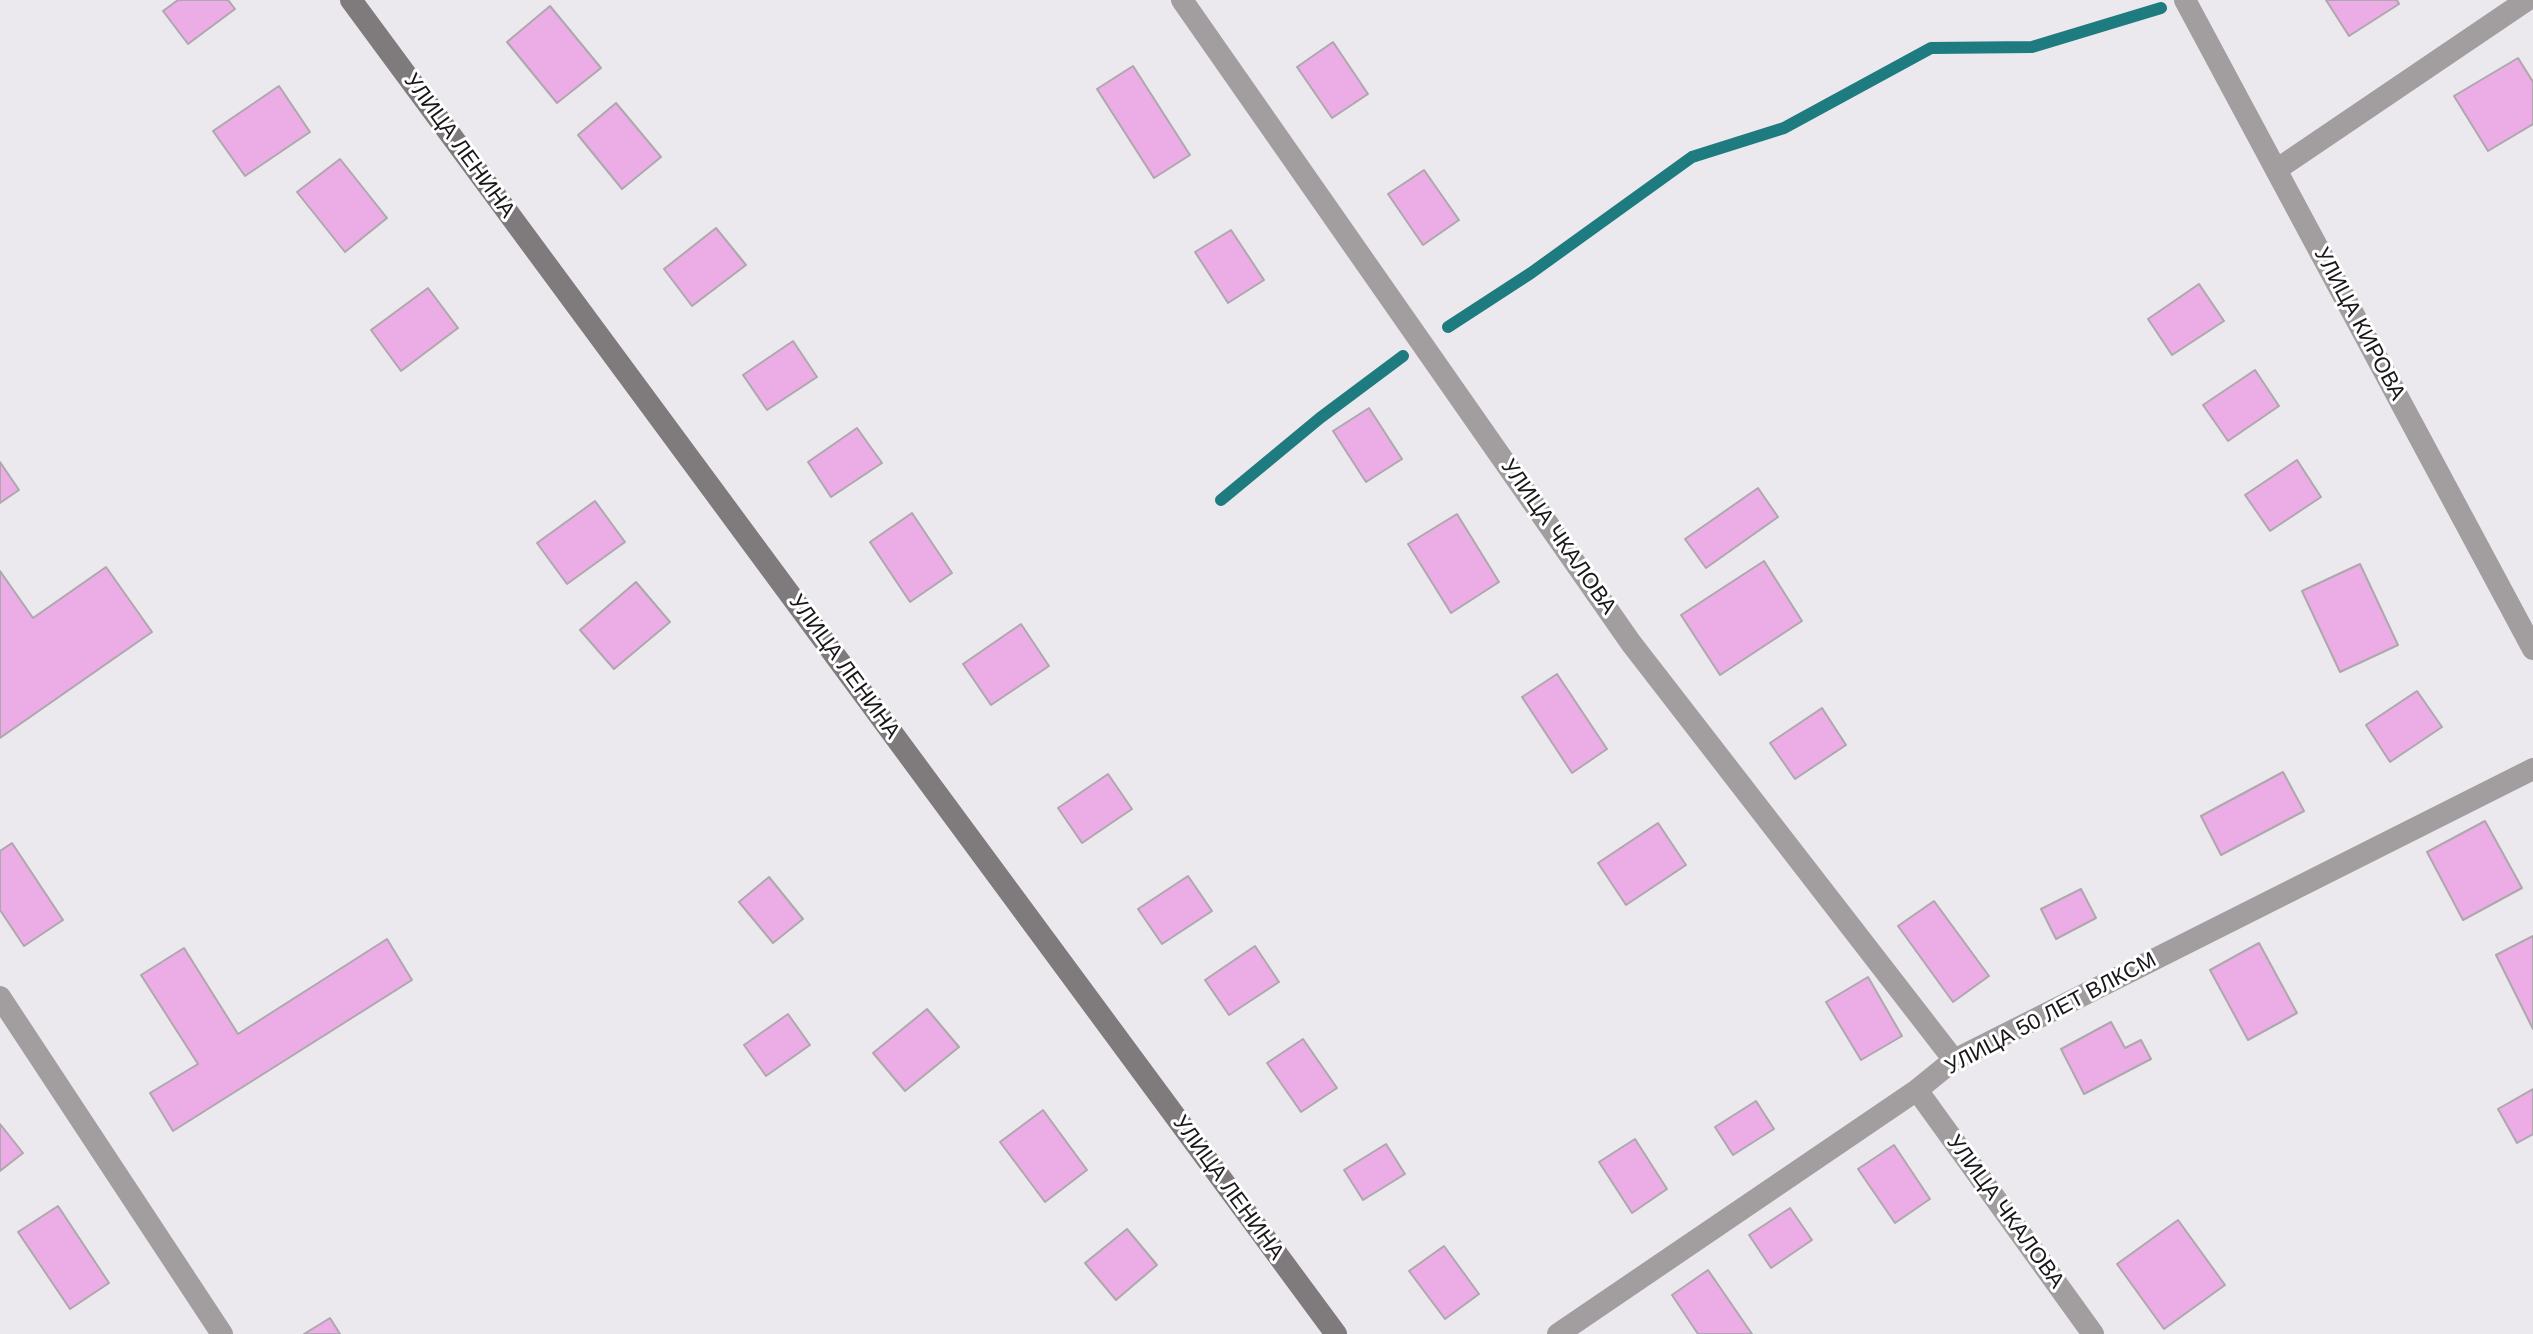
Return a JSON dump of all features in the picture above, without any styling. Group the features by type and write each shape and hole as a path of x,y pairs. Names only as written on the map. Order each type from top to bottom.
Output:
{"main road":[{"name":"УЛИЦА ЛЕНИНА","path":"351,0 1336,1334"}],"street":[{"name":"УЛИЦА ЧКАЛОВА","path":"1182,0 1631,643 1954,1060"},
{"name":"УЛИЦА КИРОВА","path":"2185,0 2533,649"},
{"path":"2276,170 2527,0"},
{"name":"УЛИЦА 50 ЛЕТ ВЛКСМ","path":"1558,1334 1917,1090 1954,1060 2533,769"},
{"path":"0,997 222,1334"},
{"name":"УЛИЦА ЧКАЛОВА","path":"1917,1090 2093,1334"}],"building":[{"path":"178,0 228,0 235,9 188,44 163,11"},
{"path":"2326,0 2397,0 2399,4 2349,36"},
{"path":"550,6 601,68 557,103 507,42"},
{"path":"1333,42 1368,94 1332,118 1297,67"},
{"path":"2518,58 2533,82 2533,124 2488,151 2454,96"},
{"path":"1133,66 1190,155 1154,178 1097,89"},
{"path":"279,86 310,132 245,176 213,131"},
{"path":"616,103 661,157 622,189 578,135"},
{"path":"340,159 387,218 345,252 297,192"},
{"path":"1424,170 1459,220 1423,245 1388,194"},
{"path":"716,228 746,265 692,306 664,269"},
{"path":"1231,230 1264,280 1228,303 1195,252"},
{"path":"2199,284 2224,321 2172,355 2148,319"},
{"path":"428,288 458,328 401,371 371,330"},
{"path":"793,341 817,377 767,410 743,375"},
{"path":"2255,370 2279,406 2228,441 2203,405"},
{"path":"1369,408 1402,459 1366,482 1333,431"},
{"path":"857,428 882,463 831,497 808,462"},
{"path":"2297,460 2321,497 2270,531 2245,495"},
{"path":"0,462 19,490 0,503"},
{"path":"1758,488 1778,517 1706,568 1685,539"},
{"path":"595,501 625,542 567,584 537,543"},
{"path":"912,513 952,573 910,602 870,542"},
{"path":"1457,514 1499,582 1451,613 1408,544"},
{"path":"1764,561 1802,621 1720,675 1681,615"},
{"path":"2360,564 2398,645 2340,672 2302,591"},
{"path":"106,567 152,632 0,738 0,571 33,618"},
{"path":"636,582 670,622 614,669 580,630"},
{"path":"1021,624 1049,666 991,705 963,664"},
{"path":"1557,674 1607,749 1572,773 1522,697"},
{"path":"2417,691 2442,727 2390,762 2366,725"},
{"path":"1822,708 1846,745 1795,779 1770,743"},
{"path":"2283,772 2304,811 2221,855 2201,816"},
{"path":"1108,774 1132,809 1082,843 1058,808"},
{"path":"2485,821 2522,888 2463,920 2427,852"},
{"path":"1658,823 1686,865 1626,905 1598,863"},
{"path":"12,843 63,920 24,946 0,910 0,851"},
{"path":"1188,876 1212,911 1162,944 1138,909"},
{"path":"769,877 803,919 773,943 739,902"},
{"path":"2081,889 2096,918 2056,939 2041,909"},
{"path":"1934,901 1989,976 1953,1002 1898,926"},
{"path":"2533,936 2533,1029 2496,955"},
{"path":"387,939 412,980 173,1131 150,1093 198,1064 141,975 184,948 238,1034"},
{"path":"2259,943 2297,1013 2248,1040 2210,970"},
{"path":"1255,946 1279,982 1229,1015 1205,980"},
{"path":"1868,977 1902,1036 1861,1060 1826,1002"},
{"path":"927,1009 959,1047 905,1091 873,1053"},
{"path":"788,1014 810,1045 766,1076 744,1045"},
{"path":"2111,1022 2125,1048 2141,1040 2151,1059 2084,1094 2061,1049"},
{"path":"1303,1039 1337,1088 1301,1112 1267,1063"},
{"path":"2533,1089 2533,1134 2517,1143 2498,1109"},
{"path":"1756,1101 1774,1129 1733,1155 1715,1127"},
{"path":"1043,1110 1087,1170 1045,1202 1000,1142"},
{"path":"0,1124 23,1153 0,1171"},
{"path":"1635,1139 1667,1189 1632,1213 1599,1162"},
{"path":"1386,1144 1405,1174 1363,1200 1344,1170"},
{"path":"1894,1145 1930,1199 1895,1223 1858,1169"},
{"path":"58,1206 109,1283 70,1309 18,1232"},
{"path":"1790,1208 1812,1240 1771,1268 1749,1235"},
{"path":"2178,1220 2225,1285 2164,1329 2117,1264"},
{"path":"1127,1229 1157,1265 1116,1300 1085,1263"},
{"path":"1444,1246 1479,1294 1445,1319 1409,1271"},
{"path":"1708,1270 1752,1334 1698,1334 1672,1295"},
{"path":"330,1318 340,1334 304,1334"}],"waterway":[{"path":"1448,327 1531,273 1692,157 1784,128 1931,48 2032,47 2161,8"},
{"path":"1221,500 1320,418 1403,356"}]}
